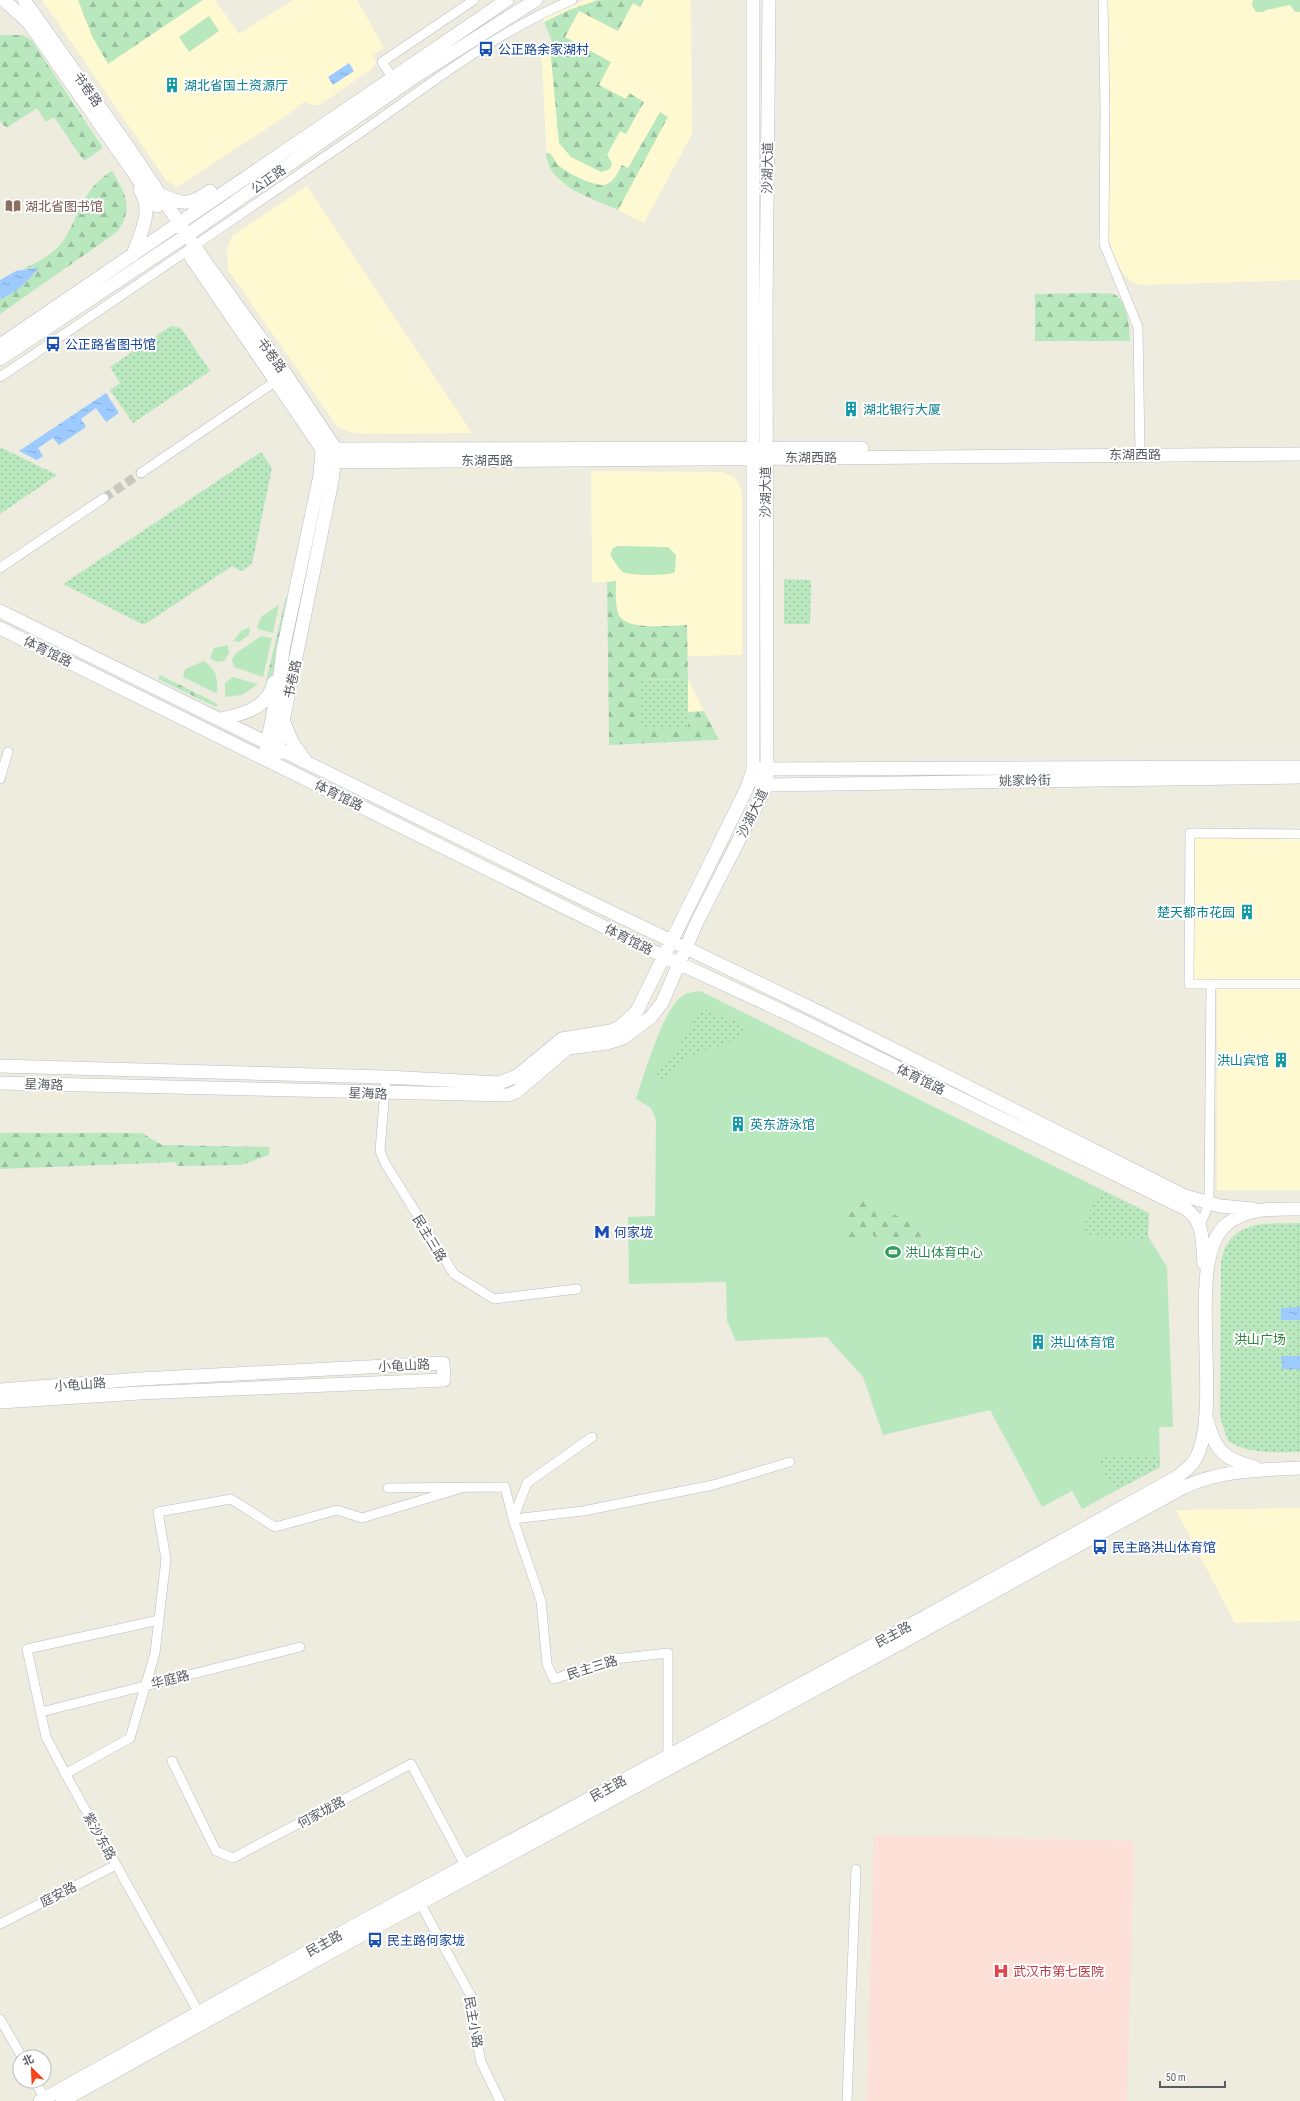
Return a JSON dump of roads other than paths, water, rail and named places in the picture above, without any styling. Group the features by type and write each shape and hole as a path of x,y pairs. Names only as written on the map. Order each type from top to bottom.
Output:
{"main road":[{"name":"书卷路","path":"24,0 159,194 175,226"},
{"name":"公正路","path":"0,346 392,77 507,0"},
{"name":"公正路","path":"0,359 183,237 416,76 536,0"},
{"name":"沙湖大道","path":"679,964 767,785 759,453 753,0"},
{"name":"沙湖大道","path":"664,956 748,788 752,774 769,0"},
{"name":"书卷路","path":"6,5 29,23 123,158 183,237 276,381 322,456 281,670 273,745"},
{"path":"123,158 122,164 143,195 146,204 145,219 132,255"},
{"path":"159,194 178,202 193,202 243,169 257,170"},
{"name":"书卷路","path":"191,249 275,358 335,455 283,720 269,760"},
{"name":"东湖西路","path":"322,456 1140,451 1300,448"},
{"name":"东湖西路","path":"1140,451 1300,454"},
{"name":"体育馆路","path":"0,612 816,1012 1185,1196 1210,1204 1227,1207 1262,1209"},
{"name":"体育馆路","path":"0,628 679,964 782,1011 1186,1209 1193,1214 1200,1225"},
{"path":"221,719 245,712 262,703 270,693 274,679 281,670"},
{"path":"283,720 292,742 308,762"},
{"name":"姚家岭街","path":"752,774 767,768 1300,767"},
{"name":"姚家岭街","path":"752,774 767,785 1300,776"},
{"name":"星海路","path":"0,1066 386,1077 490,1083 511,1080 562,1039 602,1034 621,1026 640,1006 664,956"},
{"name":"星海路","path":"0,1083 385,1094 508,1095 516,1092 568,1048 615,1041 635,1030 651,1017 662,1003 679,964"},
{"path":"1206,1285 1211,1250 1218,1232 1228,1223 1239,1216 1262,1209 1300,1209"},
{"path":"1180,1482 1196,1458 1202,1439 1205,1413 1206,1285 1200,1225"},
{"name":"小龟山路","path":"0,1390 140,1379 443,1363 444,1380 140,1393 0,1402"},
{"path":"1205,1413 1213,1440 1219,1450 1233,1461 1266,1470"},
{"path":"1180,1482 1266,1470 1300,1468"},
{"name":"民主路","path":"62,2101 420,1903 927,1616 1180,1482"},
{"name":"民主路","path":"44,2100 466,1865 668,1762"}],"street":[{"path":"392,77 382,62 474,0"},
{"path":"0,377 191,249 481,50 527,21 572,0"},
{"path":"1103,0 1105,99 1104,244 1138,328 1140,451"},
{"path":"141,473 276,381"},
{"path":"0,568 104,498"},
{"path":"0,779 8,752"},
{"path":"1300,834 1190,833 1189,984 1300,984"},
{"path":"1200,1225 1210,1204 1211,984"},
{"name":"民主三路","path":"386,1077 380,1151 385,1163 454,1274 494,1299 577,1289"},
{"path":"592,1437 527,1483 513,1519 583,1511 713,1485 790,1462"},
{"path":"388,1488 465,1487"},
{"path":"66,1774 130,1738 155,1653 166,1560 158,1512 231,1499 275,1527 337,1510 362,1518 465,1487"},
{"name":"民主三路","path":"465,1487 504,1487 513,1519 541,1601 547,1664 554,1679 614,1659 668,1653 668,1762"},
{"name":"紫沙东路","path":"159,1620 27,1649 46,1737 199,2013"},
{"name":"华庭路","path":"41,1712 300,1646"},
{"name":"何家垅路","path":"172,1761 216,1851 233,1858 411,1764 466,1865"},
{"name":"庭安路","path":"0,1924 116,1865"},
{"path":"847,2101 856,1869"},
{"name":"民主小路","path":"420,1903 471,1996 474,2028 481,2062 500,2101"},
{"path":"0,2019 17,2049"},
{"path":"39,2089 44,2100"}],"water":[{"path":"349,63 354,71 333,85 328,77"},
{"path":"39,267 22,286 0,299 0,280 16,271"},
{"path":"106,393 119,413 106,422 96,408 81,419 86,427 59,445 53,438 38,448 43,456 37,460 19,451"},
{"path":"1300,1307 1300,1320 1281,1320 1281,1308"},
{"path":"1281,1356 1300,1356 1300,1369 1282,1369"}],"tunnel":[{"path":"104,498 141,473"}],"place":[{"name":"公正路余家湖村","path":"486,49"},
{"name":"湖北省国土资源厅","path":"172,85"},
{"name":"湖北省图书馆","path":"13,206"},
{"name":"公正路省图书馆","path":"53,344"},
{"name":"湖北银行大厦","path":"851,409"},
{"name":"楚天都市花园","path":"1247,912"},
{"name":"洪山宾馆","path":"1281,1060"},
{"name":"英东游泳馆","path":"738,1124"},
{"name":"何家垅","path":"602,1232"},
{"name":"洪山体育中心","path":"893,1252"},
{"name":"洪山体育馆","path":"1038,1342"},
{"name":"民主路洪山体育馆","path":"1100,1547"},
{"name":"民主路何家垅","path":"375,1940"},
{"name":"武汉市第七医院","path":"1001,1971"}],"park label":[{"name":"洪山广场","path":"1260,1339"}]}
